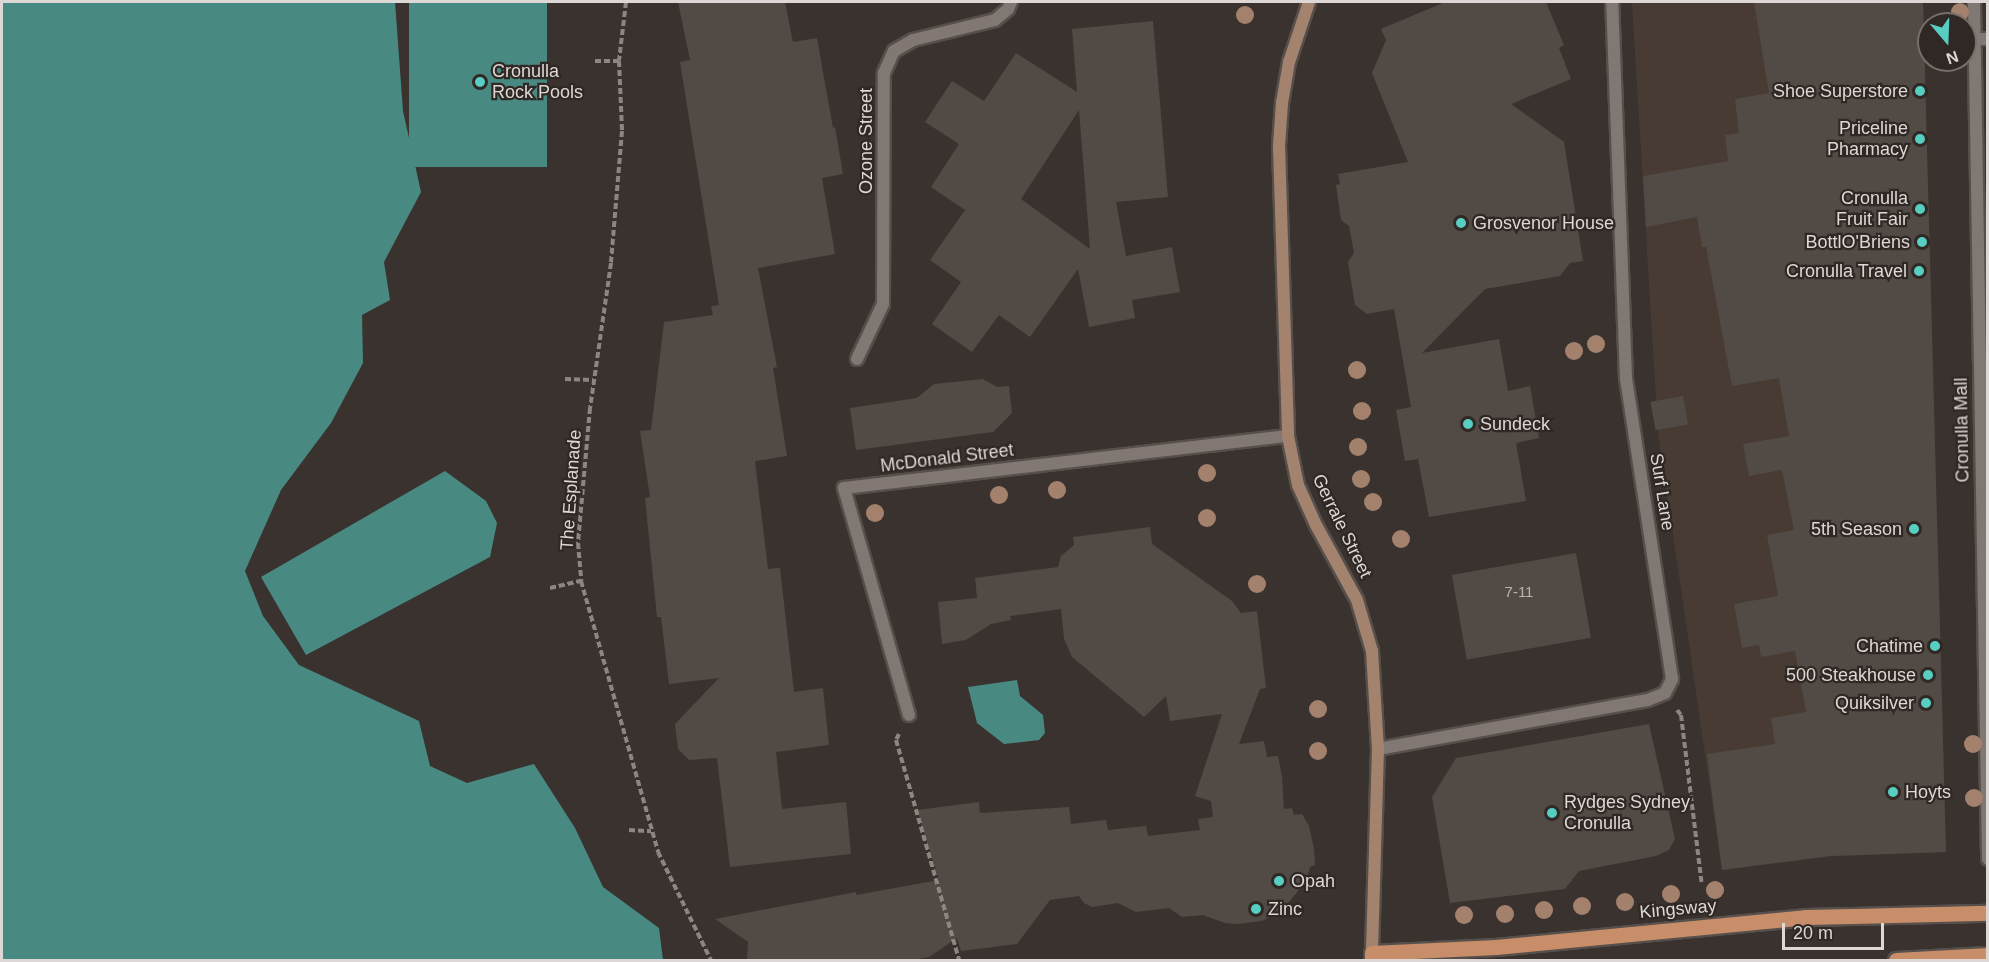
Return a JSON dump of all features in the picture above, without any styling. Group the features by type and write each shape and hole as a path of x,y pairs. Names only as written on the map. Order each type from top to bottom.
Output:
{"main road":[{"name":"Kingsway","path":"1372,957 1805,917 1988,913"},
{"path":"1479,960 1496,947"},
{"path":"1896,960 1988,955"}],"street":[{"name":"Ozone Street","path":"857,359 883,304 884,73 894,51 913,40 995,20 1008,9 1011,2"},
{"name":"Gerrale Street","path":"1309,2 1289,62 1278,146 1288,436 1298,485 1305,504 1343,571 1367,627 1375,679 1378,750 1372,957"},
{"name":"Surf Lane","path":"1612,2 1626,379 1672,673 1665,693"},
{"name":"Cronulla Mall","path":"1975,72 1988,859"},
{"name":"McDonald Street","path":"909,715 844,488 1288,436"},
{"path":"1378,750 1648,700 1665,693"}],"path":[{"name":"The Esplanade","path":"626,2 619,61 622,131 611,263 593,380 578,543 581,580 658,852 711,960"},
{"path":"595,61 619,61"},
{"path":"565,379 593,380"},
{"path":"550,588 581,580"},
{"path":"1665,693 1681,715 1702,885"},
{"path":"909,715 896,740 959,960"},
{"path":"629,830 651,831"}],"shaded area":[{"path":"1632,2 1923,2 1923,12 1917,12 1917,72 1925,72 1946,852 1831,856 1722,870 1658,432"}],"water":[{"path":"2,2 395,2 403,111 421,192 384,262 390,300 362,315 363,363 331,423 281,490 245,571 263,616 299,665 419,721 430,766 467,783 534,764 575,828 603,887 659,928 663,960 2,960"},
{"name":"Cronulla Rock Pools","path":"409,2 547,2 547,167 409,167"},
{"path":"445,471 486,501 497,523 490,557 306,655 261,577"},
{"path":"1017,680 1020,696 1043,715 1045,733 1039,740 1004,744 977,723 968,687"}],"building":[{"path":"678,2 785,2 793,42 817,38 843,174 822,178 835,254 758,268 777,367 773,368 787,456 755,461 768,569 780,568 794,692 823,688 829,745 776,752 782,809 846,802 851,854 730,867 717,758 689,760 678,749 675,724 719,678 669,684 661,617 657,617 645,498 650,497 640,431 651,430 664,322 713,315 711,306 719,305 680,62 690,60"},
{"path":"1445,2 1546,2 1564,45 1559,48 1571,79 1511,104 1564,142 1583,261 1570,263 1560,276 1485,289 1422,353 1499,339 1508,391 1530,386 1539,438 1516,443 1526,501 1429,517 1418,459 1405,461 1396,410 1411,407 1394,309 1367,314 1355,305 1348,262 1354,253 1349,226 1341,220 1336,185 1340,184 1338,174 1408,162 1372,73 1386,40 1381,29"},
{"path":"1754,2 1923,2 1923,12 1917,12 1917,72 1925,72 1946,852 1831,856 1722,870 1707,754 1775,744 1771,718 1806,712 1795,651 1761,657 1759,645 1742,648 1734,604 1778,596 1767,535 1794,530 1782,470 1749,476 1743,444 1789,436 1779,378 1732,386 1706,247 1702,247 1697,217 1646,227 1643,176 1728,161 1725,135 1739,133 1735,99 1769,93"},
{"path":"1153,21 1168,197 1116,202 1126,256 1172,247 1180,292 1132,300 1135,318 1089,327 1078,269 1030,337 999,315 972,352 932,324 961,282 930,260 965,210 931,187 959,144 925,122 952,81 984,101 1016,53 1077,92 1072,29","holes":["1079,110 1090,249 1021,199"]},
{"path":"983,379 997,387 1009,386 1012,413 993,432 856,450 850,408 917,398 934,384"},
{"path":"1683,396 1688,425 1656,430 1651,402"},
{"path":"1150,527 1152,544 1232,601 1241,613 1257,611 1266,688 1260,689 1239,744 1264,741 1267,757 1278,756 1284,809 1292,808 1294,815 1302,814 1309,826 1314,849 1315,865 1310,867 1307,879 1283,910 1262,921 1237,924 1225,923 1203,915 1182,917 1169,908 1136,912 1118,903 1092,907 1084,903 1079,896 1050,900 1017,944 961,951 957,938 929,957 912,960 747,960 748,942 715,919 856,892 856,895 939,880 917,810 979,802 980,813 1069,807 1071,824 1106,820 1108,830 1146,826 1148,836 1200,830 1198,819 1213,817 1211,801 1195,796 1222,714 1170,721 1166,696 1144,717 1072,657 1064,639 1061,609 1010,616 1011,620 991,624 966,640 942,644 938,602 977,598 975,578 1058,567 1061,556 1074,545 1073,537"},
{"path":"1576,553 1591,638 1467,660 1452,575"},
{"name":"Rydges Sydney Cronulla","path":"1649,724 1675,839 1669,850 1656,856 1579,871 1565,889 1450,903 1432,797 1456,758"}],"place":[{"name":"Cronulla Rock Pools","path":"480,82"},
{"name":"Shoe Superstore","path":"1920,91"},
{"name":"Priceline Pharmacy","path":"1920,139"},
{"name":"Cronulla Fruit Fair","path":"1920,209"},
{"name":"Grosvenor House","path":"1461,223"},
{"name":"BottlO'Briens","path":"1922,242"},
{"name":"Cronulla Travel","path":"1919,271"},
{"name":"Sundeck","path":"1468,424"},
{"name":"5th Season","path":"1914,529"},
{"name":"Chatime","path":"1935,646"},
{"name":"500 Steakhouse","path":"1928,675"},
{"name":"Quiksilver","path":"1926,703"},
{"name":"Hoyts","path":"1893,792"},
{"name":"Rydges Sydney Cronulla","path":"1552,813"},
{"name":"Opah","path":"1279,881"},
{"name":"Zinc","path":"1256,909"}]}
